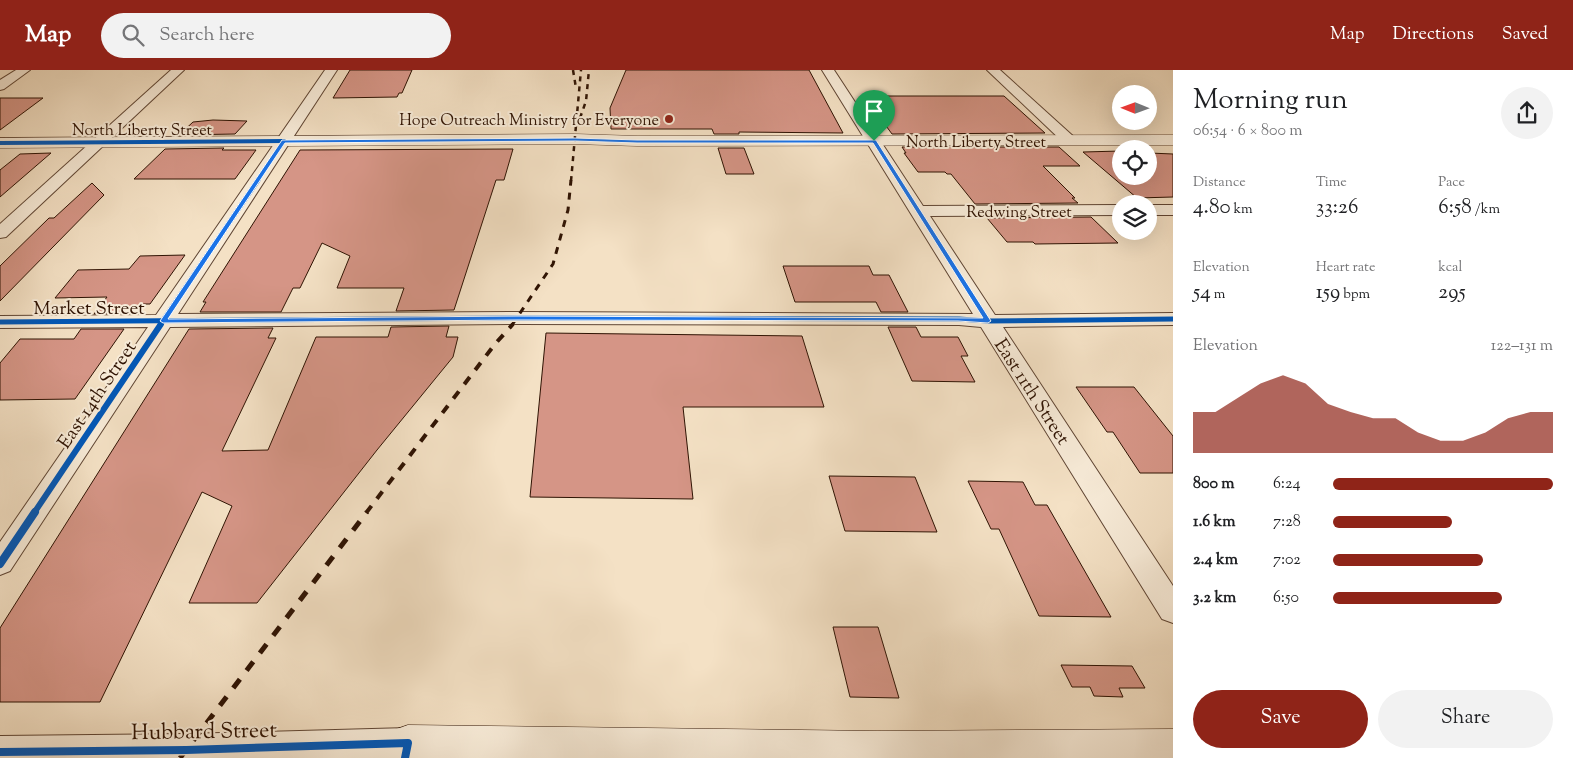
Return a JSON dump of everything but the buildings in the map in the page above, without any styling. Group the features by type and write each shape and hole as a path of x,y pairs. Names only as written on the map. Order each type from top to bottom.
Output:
{"street":[{"path":"0,86 24,70"},
{"path":"0,233 178,70"},
{"name":"East 14th Street","path":"0,564 331,70"},
{"name":"East 11th Street","path":"828,70 1173,611"},
{"path":"993,70 1069,140"},
{"name":"North Liberty Street","path":"0,143 575,139 637,141 1173,140"},
{"name":"Redwing Street","path":"917,211 1112,210"},
{"path":"1157,210 1173,210"},
{"name":"Market Street","path":"0,322 518,318 949,319 988,321 1173,319"},
{"name":"Hubbard Street","path":"0,752 186,750 408,743 877,749 1173,747"}],"railway":[{"path":"573,70 576,88"},
{"path":"571,181 581,70"},
{"path":"580,118 586,101 589,70"},
{"path":"512,325 553,264 568,210 571,180"},
{"path":"366,513 495,344 513,324"},
{"path":"180,758 367,512"}],"cycle path":[{"path":"0,143 284,141"},
{"path":"0,564 284,141"},
{"path":"0,322 518,318 959,319 988,321 1173,319"},
{"path":"0,752 186,750 408,743 405,758"}],"place":[{"name":"Hope Outreach Ministry for Everyone","path":"669,119"}],"route":[{"path":"575,139 637,141 874,141 988,321 958,319 518,318 163,321 284,141 575,139"}]}
